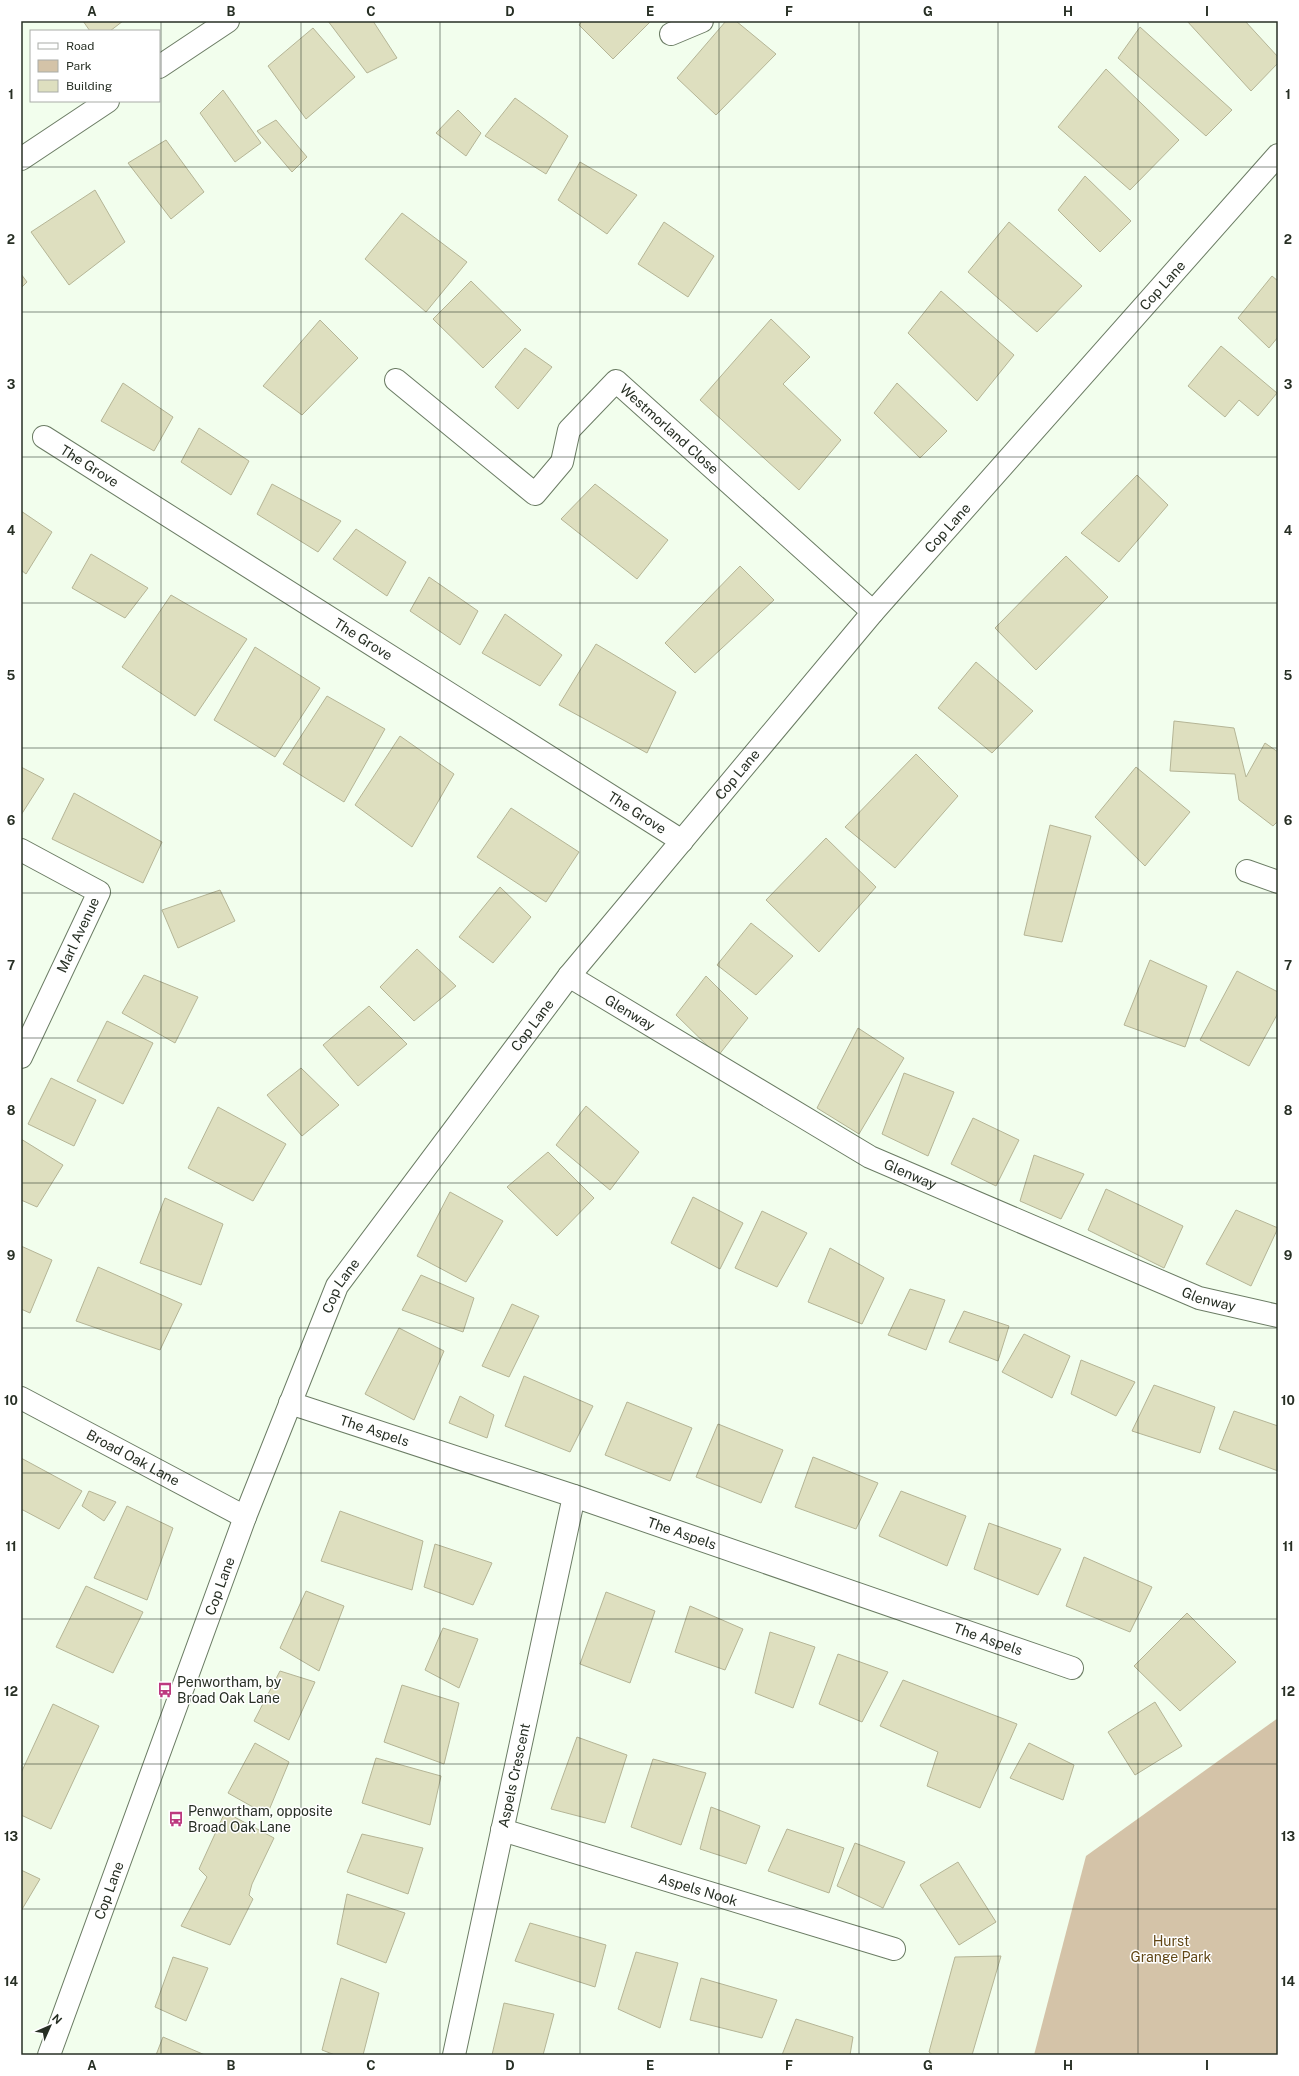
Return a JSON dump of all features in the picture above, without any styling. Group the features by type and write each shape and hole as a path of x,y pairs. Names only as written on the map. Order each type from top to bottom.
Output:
{"street":[{"path":"160,66 228,21"},
{"path":"671,34 702,21"},
{"path":"21,159 106,102"},
{"name":"Cop Lane","path":"48,2055 245,1517 337,1286 569,976 873,612 1278,155"},
{"name":"Westmorland Close","path":"396,380 535,494 562,462 569,430 616,381 873,612"},
{"name":"The Grove","path":"44,437 682,841"},
{"name":"Marl Avenue","path":"21,850 99,892 21,1058"},
{"path":"1247,871 1278,882"},
{"name":"Glenway","path":"569,976 870,1157 1199,1298 1278,1316"},
{"name":"Broad Oak Lane","path":"21,1398 245,1517"},
{"name":"The Aspels","path":"290,1403 574,1496 1072,1668"},
{"name":"Aspels Crescent","path":"454,2055 574,1496"},
{"name":"Aspels Nook","path":"502,1830 894,1949"}],"green space":[{"name":"Hurst Grange Park","path":"1278,1718 1278,2055 1034,2055 1086,1856"}],"building":[{"path":"83,21 123,21 111,30 89,30"},
{"path":"328,21 373,21 397,58 367,73"},
{"path":"582,21 651,21 613,59 579,25"},
{"path":"726,21 736,21 776,54 716,115 677,78"},
{"path":"1187,21 1245,21 1278,57 1278,63 1251,91"},
{"path":"1140,27 1232,110 1206,136 1118,58"},
{"path":"313,28 355,77 306,119 268,66"},
{"path":"1106,69 1179,140 1130,190 1058,127"},
{"path":"223,90 261,143 235,162 200,113"},
{"path":"515,98 568,136 546,174 485,136"},
{"path":"458,110 481,133 466,156 436,133"},
{"path":"276,120 307,157 292,172 257,131"},
{"path":"166,140 204,192 171,219 128,163"},
{"path":"580,162 637,195 607,234 558,200"},
{"path":"1085,176 1131,221 1100,252 1058,210"},
{"path":"95,190 125,242 69,285 31,232"},
{"path":"402,213 467,262 426,312 365,259"},
{"path":"664,222 714,256 688,297 638,264"},
{"path":"1009,222 1082,286 1037,332 968,272"},
{"path":"21,274 27,282 21,288"},
{"path":"1272,276 1278,281 1278,337 1269,348 1238,318"},
{"path":"471,281 521,330 483,368 433,319"},
{"path":"941,291 1014,355 977,401 908,333"},
{"path":"771,319 810,357 783,384 841,440 799,490 700,400"},
{"path":"320,320 358,358 302,415 263,386"},
{"path":"1221,346 1277,393 1258,416 1239,400 1225,417 1188,386"},
{"path":"525,348 552,367 518,409 495,387"},
{"path":"123,383 173,417 154,451 101,421"},
{"path":"897,383 947,431 920,458 874,413"},
{"path":"199,428 249,461 231,495 181,462"},
{"path":"1137,475 1168,505 1119,562 1081,533"},
{"path":"272,484 341,521 318,552 257,514"},
{"path":"595,484 668,540 637,579 561,519"},
{"path":"21,511 52,532 26,574 21,570"},
{"path":"356,529 406,562 387,596 333,559"},
{"path":"91,554 148,588 125,618 72,588"},
{"path":"1066,556 1108,597 1036,670 995,628"},
{"path":"740,566 774,600 695,673 665,643"},
{"path":"429,577 478,611 460,645 410,611"},
{"path":"171,595 247,639 195,716 122,667"},
{"path":"505,614 562,655 540,686 482,653"},
{"path":"596,644 676,692 647,753 559,705"},
{"path":"255,647 320,688 275,757 214,720"},
{"path":"976,662 1033,711 992,753 938,708"},
{"path":"327,696 385,729 344,802 283,764"},
{"path":"1174,721 1234,728 1246,777 1265,743 1278,752 1278,821 1273,826 1239,800 1235,774 1170,771"},
{"path":"400,736 454,774 412,847 355,805"},
{"path":"916,754 958,796 895,868 845,827"},
{"path":"21,767 44,779 21,815"},
{"path":"1136,767 1190,812 1145,866 1095,817"},
{"path":"74,793 162,842 143,883 52,839"},
{"path":"511,808 579,852 546,902 477,857"},
{"path":"1050,825 1091,836 1062,942 1024,935"},
{"path":"826,838 876,887 819,952 766,900"},
{"path":"500,887 531,917 493,963 459,937"},
{"path":"220,890 235,921 178,948 162,910"},
{"path":"751,923 793,956 756,995 717,965"},
{"path":"417,949 456,986 414,1021 380,987"},
{"path":"1150,960 1207,986 1185,1047 1124,1025"},
{"path":"1237,971 1278,992 1278,1013 1249,1066 1200,1040"},
{"path":"144,975 198,997 175,1043 122,1013"},
{"path":"706,976 748,1018 718,1056 676,1015"},
{"path":"369,1006 407,1044 358,1086 323,1045"},
{"path":"107,1021 153,1043 123,1104 77,1081"},
{"path":"858,1028 904,1058 859,1134 817,1108"},
{"path":"301,1068 339,1105 302,1136 267,1095"},
{"path":"904,1073 954,1092 928,1156 882,1134"},
{"path":"51,1078 96,1100 74,1146 28,1124"},
{"path":"586,1106 639,1152 610,1190 556,1145"},
{"path":"218,1107 286,1144 253,1201 188,1168"},
{"path":"973,1118 1019,1140 996,1186 951,1164"},
{"path":"21,1139 63,1165 37,1207 21,1200"},
{"path":"548,1152 594,1198 557,1236 507,1187"},
{"path":"1034,1155 1084,1174 1061,1219 1020,1201"},
{"path":"1106,1189 1183,1226 1164,1268 1088,1230"},
{"path":"450,1192 503,1221 466,1282 417,1256"},
{"path":"693,1197 743,1223 720,1269 671,1243"},
{"path":"165,1198 223,1224 201,1285 140,1263"},
{"path":"1236,1210 1278,1228 1251,1286 1206,1264"},
{"path":"762,1211 807,1233 777,1287 735,1268"},
{"path":"21,1246 52,1260 30,1313 21,1309"},
{"path":"830,1248 884,1278 862,1324 808,1302"},
{"path":"98,1267 182,1304 160,1350 76,1321"},
{"path":"421,1275 474,1298 463,1332 402,1310"},
{"path":"910,1289 945,1300 926,1350 888,1335"},
{"path":"512,1304 539,1316 509,1377 482,1366"},
{"path":"964,1311 1009,1326 998,1361 949,1342"},
{"path":"399,1328 444,1351 414,1420 365,1394"},
{"path":"1024,1334 1070,1356 1052,1398 1002,1372"},
{"path":"1081,1360 1135,1382 1116,1416 1071,1394"},
{"path":"524,1376 593,1406 570,1452 505,1426"},
{"path":"1154,1385 1215,1407 1200,1453 1132,1431"},
{"path":"460,1396 494,1415 487,1438 449,1423"},
{"path":"627,1402 692,1428 670,1481 605,1455"},
{"path":"1234,1411 1278,1426 1278,1471 1219,1449"},
{"path":"718,1424 783,1450 761,1503 696,1477"},
{"path":"813,1457 878,1483 856,1529 795,1507"},
{"path":"21,1458 82,1491 59,1529 21,1509"},
{"path":"89,1491 116,1502 104,1521 82,1506"},
{"path":"901,1491 966,1516 947,1566 879,1536"},
{"path":"127,1506 173,1528 147,1600 94,1578"},
{"path":"340,1511 423,1541 412,1590 321,1561"},
{"path":"989,1523 1061,1549 1038,1595 974,1569"},
{"path":"435,1544 492,1563 473,1605 424,1587"},
{"path":"1084,1557 1152,1587 1130,1632 1066,1606"},
{"path":"86,1586 143,1612 113,1673 56,1647"},
{"path":"306,1591 344,1606 319,1671 280,1648"},
{"path":"606,1592 655,1611 630,1683 580,1664"},
{"path":"690,1606 743,1629 725,1670 675,1652"},
{"path":"1187,1613 1236,1662 1180,1711 1134,1666"},
{"path":"443,1628 478,1639 459,1688 425,1670"},
{"path":"770,1632 815,1647 793,1708 755,1693"},
{"path":"838,1654 888,1672 862,1722 819,1704"},
{"path":"280,1671 315,1682 289,1740 254,1721"},
{"path":"903,1680 1017,1724 980,1808 927,1786 938,1752 880,1726"},
{"path":"402,1685 459,1703 444,1764 384,1742"},
{"path":"1155,1702 1182,1746 1135,1775 1108,1732"},
{"path":"53,1704 99,1726 51,1829 21,1815 21,1773"},
{"path":"577,1737 627,1755 605,1823 551,1809"},
{"path":"255,1743 289,1762 267,1815 228,1793"},
{"path":"1029,1743 1074,1765 1063,1800 1010,1778"},
{"path":"376,1758 441,1776 430,1825 362,1803"},
{"path":"653,1759 706,1773 681,1845 631,1827"},
{"path":"711,1807 760,1826 746,1864 700,1849"},
{"path":"225,1812 274,1838 252,1884 249,1895 253,1899 230,1945 181,1926 207,1877 199,1869"},
{"path":"787,1829 844,1848 829,1893 768,1871"},
{"path":"362,1834 423,1848 408,1894 347,1872"},
{"path":"855,1843 905,1862 883,1908 837,1886"},
{"path":"958,1862 996,1922 959,1945 920,1885"},
{"path":"21,1870 40,1879 21,1911"},
{"path":"347,1894 405,1913 386,1963 337,1944"},
{"path":"530,1923 606,1945 595,1987 515,1961"},
{"path":"636,1952 678,1963 660,2028 618,2009"},
{"path":"1001,1956 972,2055 933,2055 929,2052 955,1957"},
{"path":"173,1957 208,1968 186,2021 155,2007"},
{"path":"341,1978 379,1993 363,2055 335,2055 322,2050"},
{"path":"701,1978 777,2000 762,2038 690,2020"},
{"path":"504,2003 554,2014 543,2055 492,2055"},
{"path":"796,2019 853,2037 850,2055 782,2055"},
{"path":"163,2037 205,2055 156,2055"}],"place":[{"name":"Penwortham, by Broad Oak Lane","path":"165,1690"},
{"name":"Penwortham, opposite Broad Oak Lane","path":"176,1819"}]}
